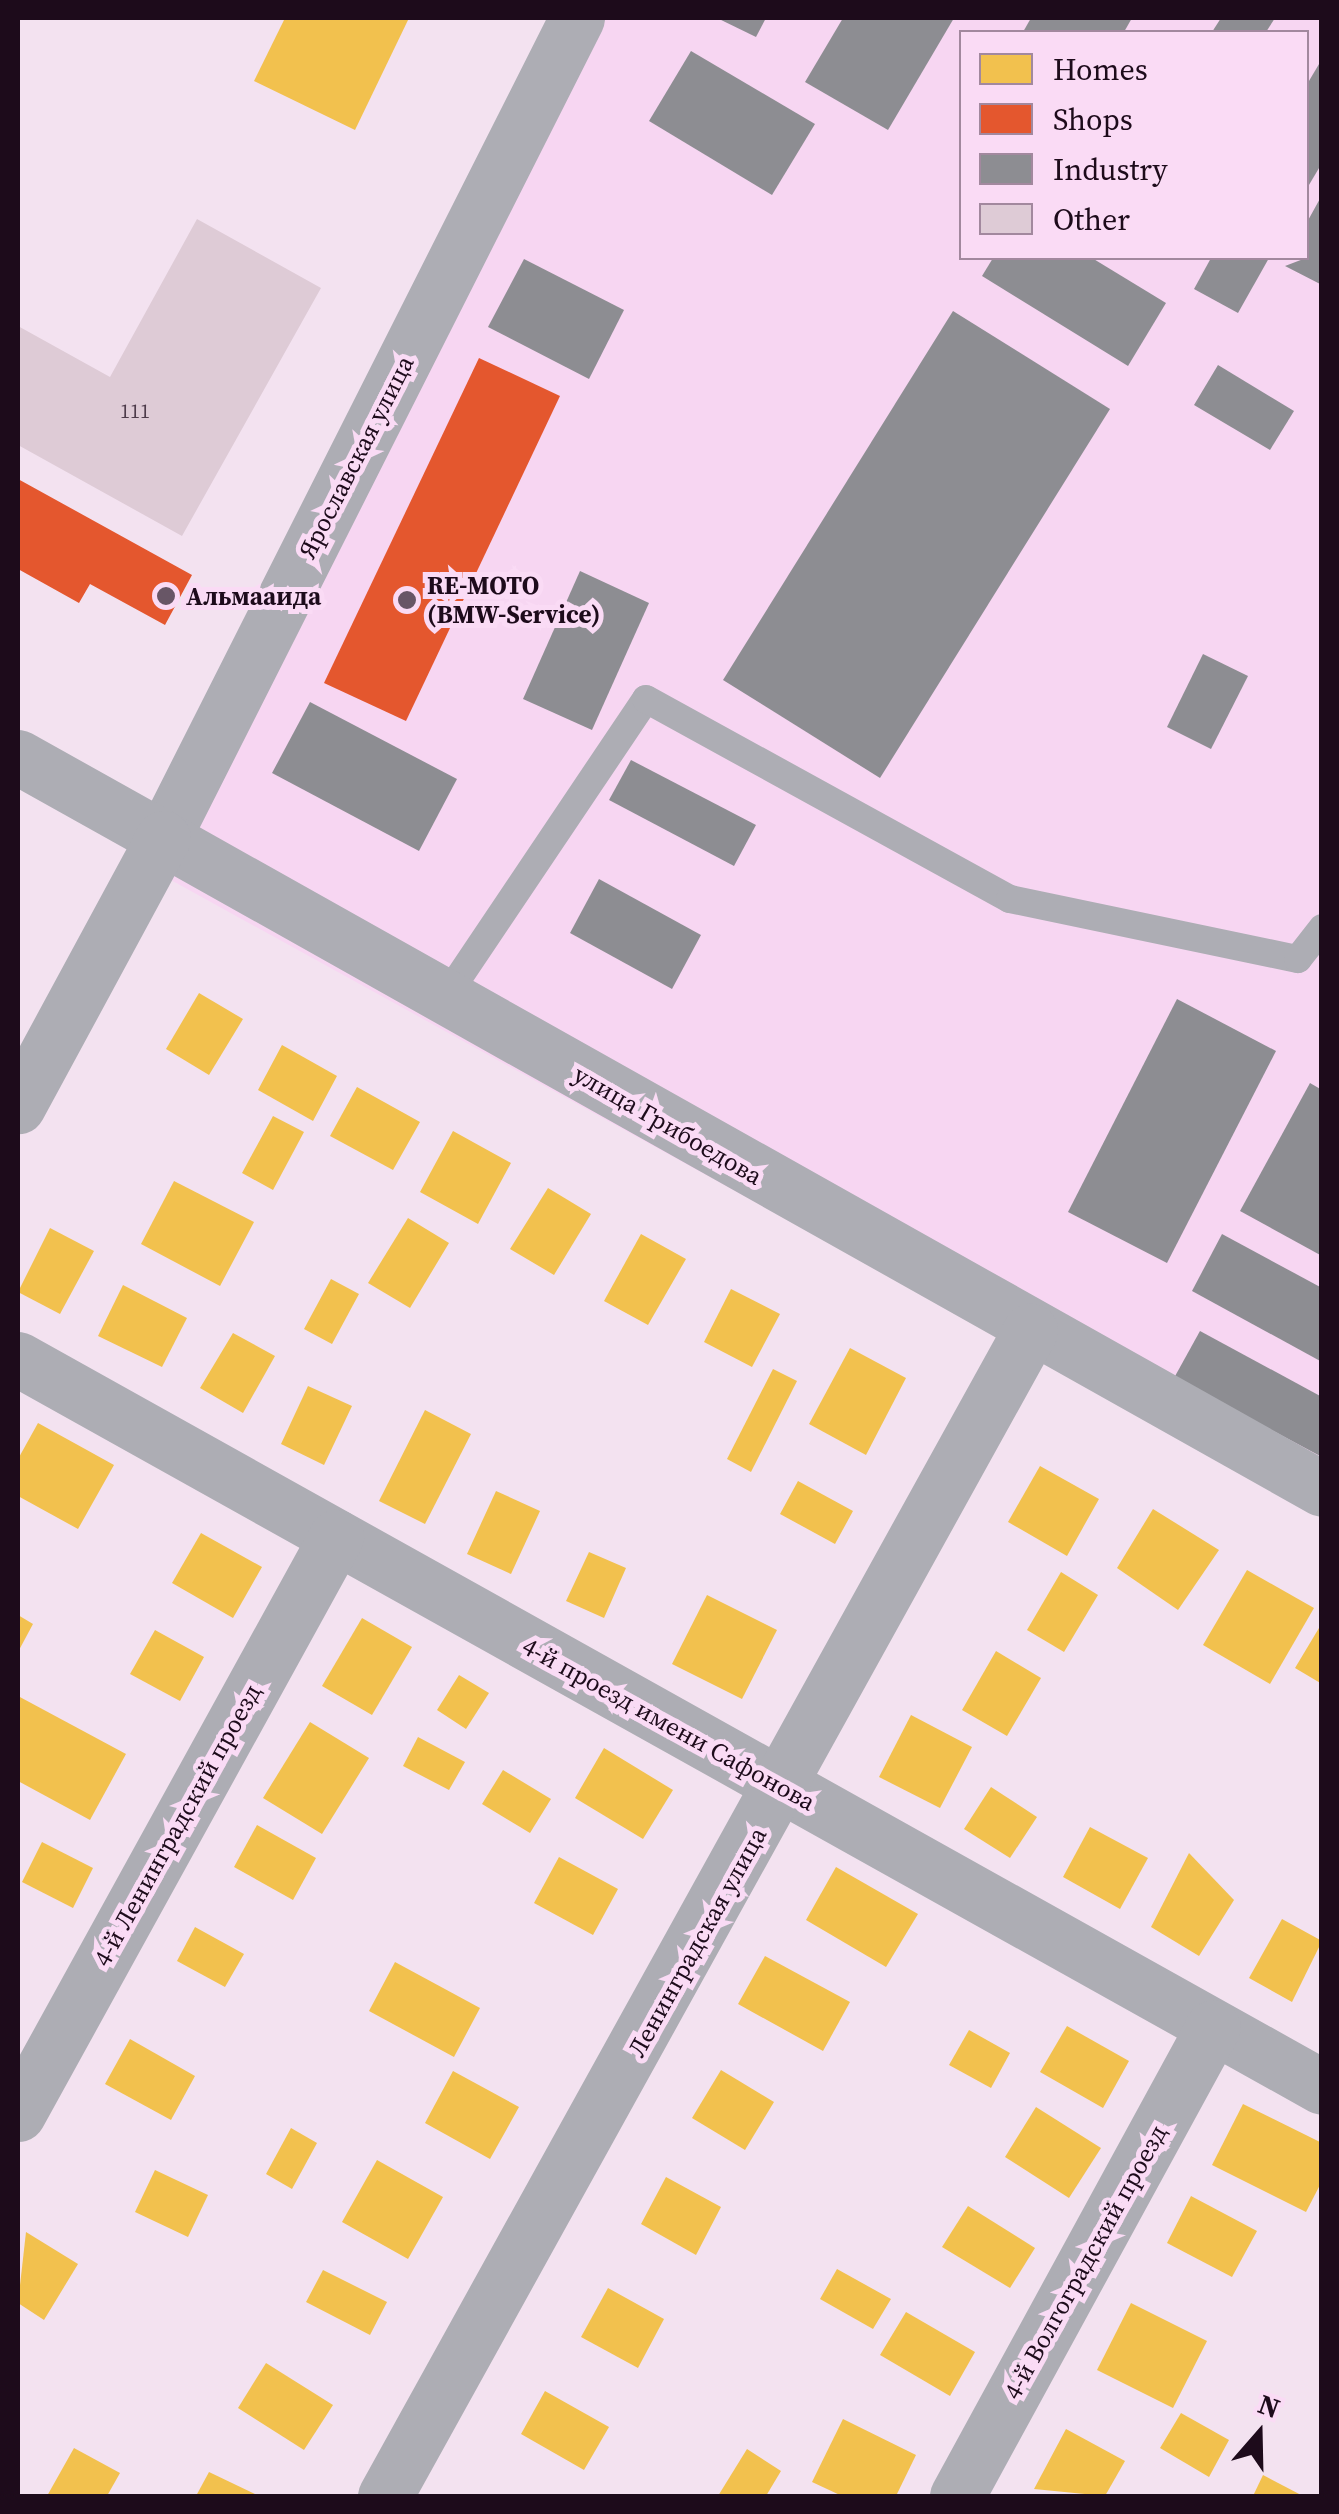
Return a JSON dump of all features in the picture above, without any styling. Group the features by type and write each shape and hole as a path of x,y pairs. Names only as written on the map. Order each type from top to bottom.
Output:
{"street":[{"name":"Ярославская улица","path":"18,1106 163,838 577,18"},
{"name":"улица Грибоедова","path":"18,757 1030,1331 1322,1489"},
{"name":"Ленинградская улица","path":"385,2496 784,1788 1030,1331"},
{"name":"4-й проезд имени Сафонова","path":"18,1359 1322,2087"},
{"name":"4-й Ленинградский проезд","path":"18,2114 336,1537"},
{"name":"4-й Волгоградский проезд","path":"956,2496 1213,2026"}],"lane":[{"path":"445,998 646,700 1010,899 1298,959 1322,928"}],"shaded area":[{"path":"594,18 1321,18 1321,1514 151,869"}],"building: Homes":[{"path":"285,18 409,18 355,130 254,81"},
{"path":"199,993 243,1019 209,1075 166,1049"},
{"path":"282,1045 337,1076 313,1121 258,1090"},
{"path":"357,1087 420,1122 393,1170 330,1136"},
{"path":"273,1116 304,1132 273,1190 242,1173"},
{"path":"453,1131 511,1163 478,1224 420,1192"},
{"path":"174,1181 254,1222 220,1286 141,1244"},
{"path":"548,1188 591,1214 554,1275 510,1249"},
{"path":"408,1218 449,1243 410,1308 368,1283"},
{"path":"50,1228 94,1251 60,1314 18,1292"},
{"path":"641,1234 686,1259 648,1325 604,1301"},
{"path":"331,1279 359,1294 332,1344 304,1329"},
{"path":"123,1285 187,1318 162,1367 98,1336"},
{"path":"731,1289 780,1314 752,1367 704,1342"},
{"path":"233,1333 275,1356 243,1413 200,1388"},
{"path":"850,1348 906,1378 866,1455 809,1424"},
{"path":"773,1369 797,1381 751,1472 727,1459"},
{"path":"308,1386 352,1406 324,1465 281,1444"},
{"path":"425,1410 471,1434 425,1524 379,1501"},
{"path":"38,1423 114,1465 78,1529 18,1496 18,1459"},
{"path":"1040,1466 1099,1499 1067,1556 1008,1522"},
{"path":"798,1481 853,1511 835,1544 780,1514"},
{"path":"496,1491 540,1511 511,1574 467,1554"},
{"path":"1153,1509 1219,1550 1178,1610 1117,1568"},
{"path":"201,1533 262,1567 233,1618 172,1583"},
{"path":"589,1552 626,1568 604,1618 566,1601"},
{"path":"1247,1570 1314,1608 1270,1684 1203,1645"},
{"path":"1061,1572 1098,1595 1064,1652 1027,1630"},
{"path":"707,1595 777,1630 742,1699 672,1664"},
{"path":"18,1615 33,1624 18,1652"},
{"path":"362,1618 412,1647 372,1715 322,1686"},
{"path":"1322,1623 1322,1684 1295,1668"},
{"path":"155,1630 204,1657 180,1701 130,1674"},
{"path":"996,1651 1041,1678 1007,1736 962,1710"},
{"path":"459,1675 489,1693 466,1729 437,1710"},
{"path":"18,1696 126,1754 90,1820 18,1781"},
{"path":"911,1715 972,1747 940,1808 879,1777"},
{"path":"310,1722 369,1758 322,1834 263,1798"},
{"path":"418,1737 465,1762 449,1790 403,1766"},
{"path":"604,1748 673,1790 643,1839 575,1798"},
{"path":"503,1770 551,1799 530,1833 482,1804"},
{"path":"991,1787 1037,1817 1010,1858 964,1829"},
{"path":"257,1825 316,1858 293,1900 234,1867"},
{"path":"1090,1827 1148,1858 1120,1909 1063,1877"},
{"path":"42,1842 93,1868 73,1908 22,1882"},
{"path":"1189,1853 1234,1900 1199,1956 1151,1927"},
{"path":"559,1857 618,1889 593,1935 534,1903"},
{"path":"836,1867 918,1914 886,1967 806,1920"},
{"path":"1282,1919 1322,1941 1292,2002 1249,1978"},
{"path":"195,1927 244,1954 225,1987 177,1961"},
{"path":"765,1956 850,2002 823,2051 738,2004"},
{"path":"395,1962 480,2008 454,2057 369,2011"},
{"path":"1067,2026 1129,2061 1103,2108 1040,2072"},
{"path":"969,2030 1010,2053 991,2088 949,2065"},
{"path":"130,2039 195,2076 171,2120 105,2084"},
{"path":"721,2070 774,2102 745,2150 692,2118"},
{"path":"453,2071 519,2107 490,2159 425,2123"},
{"path":"1243,2104 1322,2143 1322,2181 1306,2212 1212,2165"},
{"path":"1036,2107 1101,2148 1069,2198 1005,2157"},
{"path":"291,2128 317,2143 292,2189 266,2174"},
{"path":"377,2160 443,2197 408,2259 342,2222"},
{"path":"155,2170 208,2195 188,2237 135,2212"},
{"path":"666,2177 721,2207 696,2255 641,2224"},
{"path":"1191,2196 1257,2231 1232,2277 1167,2243"},
{"path":"968,2206 1035,2248 1010,2288 942,2247"},
{"path":"26,2232 78,2264 44,2320 18,2303"},
{"path":"837,2269 891,2299 873,2329 820,2299"},
{"path":"323,2270 387,2302 370,2335 306,2302"},
{"path":"608,2288 664,2319 638,2368 581,2337"},
{"path":"1131,2303 1207,2341 1173,2408 1097,2370"},
{"path":"906,2312 975,2352 950,2396 880,2355"},
{"path":"266,2363 333,2405 304,2450 238,2408"},
{"path":"545,2391 609,2427 584,2470 521,2434"},
{"path":"1181,2413 1229,2440 1209,2477 1160,2448"},
{"path":"843,2419 916,2455 896,2496 842,2496 812,2482"},
{"path":"1066,2429 1125,2461 1105,2496 1034,2489"},
{"path":"74,2448 120,2473 107,2496 47,2496"},
{"path":"747,2449 781,2471 766,2496 718,2496"},
{"path":"209,2472 259,2496 196,2496"},
{"path":"1263,2475 1303,2496 1253,2496"}],"building: Shops":[{"path":"479,358 560,396 406,721 324,683"},
{"path":"18,479 192,575 165,625 90,584 79,603 18,569"}],"building: Industry":[{"path":"717,18 766,18 756,37"},
{"path":"843,18 954,18 888,130 805,82"},
{"path":"1031,18 1132,18 1125,30 1024,30"},
{"path":"1221,18 1275,18 1267,30 1213,30"},
{"path":"691,51 815,124 772,195 649,121"},
{"path":"1322,59 1322,163 1309,185 1309,81"},
{"path":"1322,195 1322,285 1285,266 1309,260 1309,219"},
{"path":"524,259 624,310 589,379 488,327"},
{"path":"992,260 1095,260 1166,303 1128,366 982,276"},
{"path":"1210,260 1268,260 1238,313 1194,289"},
{"path":"953,311 1110,409 880,778 723,680"},
{"path":"1218,365 1294,411 1270,450 1194,405"},
{"path":"580,571 649,603 592,730 523,699"},
{"path":"1203,654 1248,676 1211,749 1167,727"},
{"path":"310,702 457,779 419,851 272,773"},
{"path":"631,760 756,825 734,866 609,800"},
{"path":"599,879 701,935 672,989 570,933"},
{"path":"1177,999 1276,1051 1167,1263 1068,1212"},
{"path":"1310,1083 1322,1090 1322,1256 1240,1211"},
{"path":"1222,1234 1322,1288 1322,1362 1192,1291"},
{"path":"1200,1331 1322,1397 1322,1457 1174,1378"}],"building: Other":[{"path":"197,219 321,288 182,536 18,445 18,326 110,377"}],"place":[{"name":"Альмааида","path":"166,596"},
{"name":"RE-MOTO (BMW-Service)","path":"407,600"}]}
